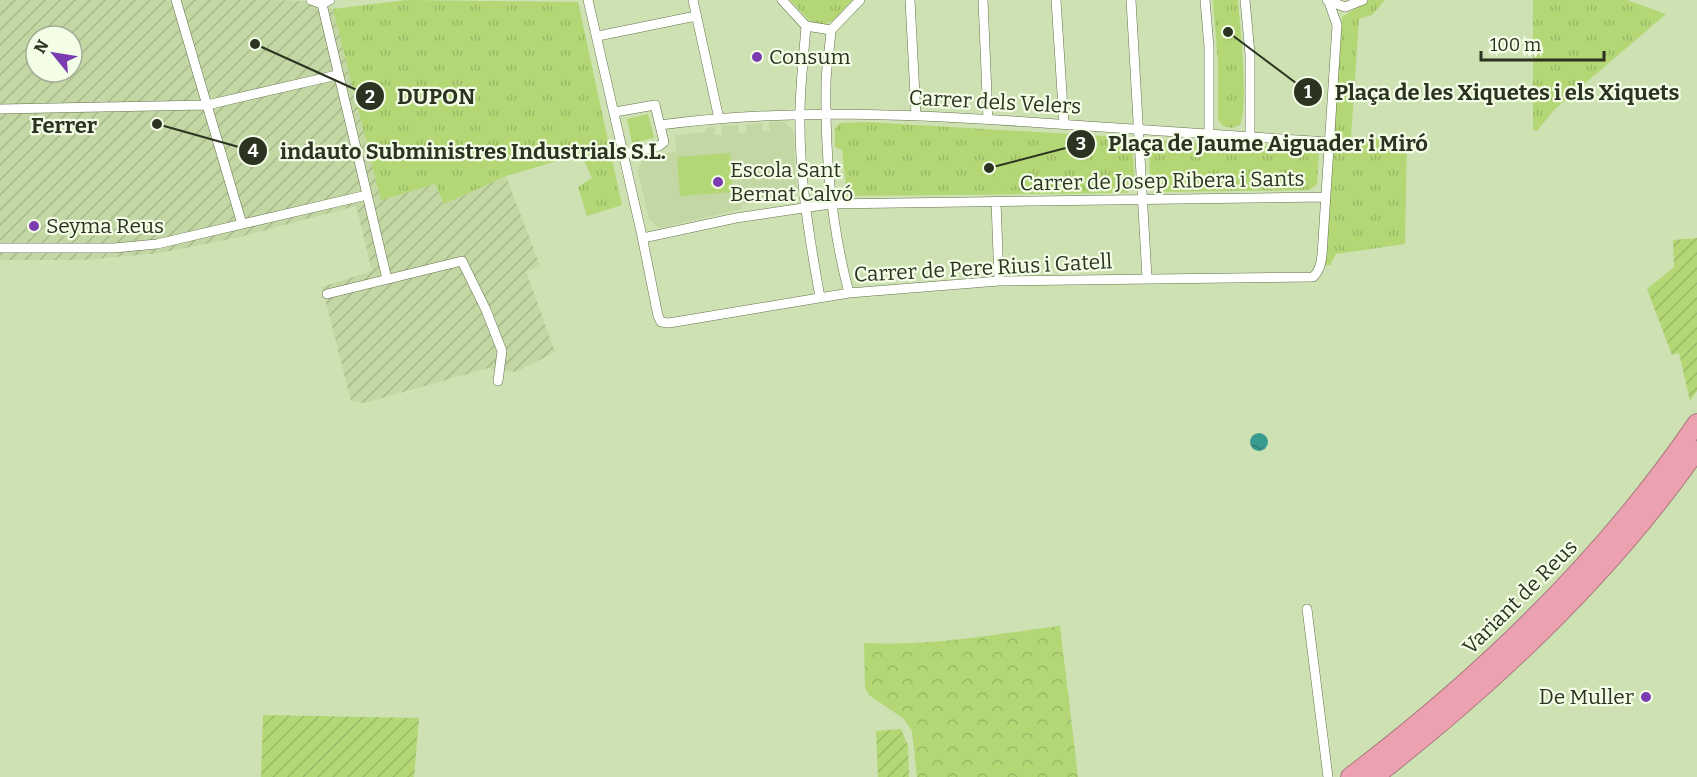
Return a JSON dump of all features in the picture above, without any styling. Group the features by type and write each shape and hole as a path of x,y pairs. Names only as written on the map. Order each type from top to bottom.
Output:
{"highway":[{"name":"Variant de Reus","path":"1350,777 1409,732 1478,673 1555,598 1622,524 1697,423"},
{"name":"Variant de Reus","path":"1374,777 1504,670 1565,609 1633,533 1697,450"}],"street":[{"path":"176,0 242,224"},
{"path":"311,0 326,2 338,75 387,279"},
{"path":"588,0 643,238"},
{"path":"693,0 719,118"},
{"path":"782,0 806,26 831,30"},
{"path":"849,292 839,256 832,204 826,84 831,30 860,0"},
{"path":"910,0 916,115"},
{"path":"983,0 988,119"},
{"path":"1056,0 1064,124"},
{"path":"1131,0 1147,278"},
{"path":"1205,0 1209,47 1209,134"},
{"path":"1245,0 1250,54 1250,136"},
{"path":"1328,1 1345,7 1363,0"},
{"path":"1328,1 1337,25"},
{"path":"1325,198 1337,25 1345,7"},
{"path":"598,36 696,16"},
{"path":"806,26 800,113 804,207 820,297"},
{"path":"0,109 207,105 338,75"},
{"path":"615,112 654,105 664,142 659,146 624,154"},
{"name":"Carrer dels Velers","path":"660,125 719,118 827,112 988,119 1328,142"},
{"path":"0,248 114,248 157,243 367,195"},
{"name":"Carrer de Josep Ribera i Sants","path":"643,238 804,207 832,204 1325,198"},
{"name":"Carrer de Pere Rius i Gatell","path":"643,238 657,311 661,322 669,323 849,292 999,281 1313,277 1318,273 1325,198"},
{"path":"996,201 999,281"},
{"path":"327,294 462,261 473,278 502,351 498,381"},
{"path":"1308,609 1328,777"}],"shaded area":[{"path":"0,0 308,1 333,9 381,199 435,184 444,204 506,176 540,266 526,271 555,352 516,372 489,368 364,403 351,401 322,287 372,271 356,206 235,238 160,253 83,260 0,260"},
{"name":"Escola Sant Bernat Calvó","path":"769,122 784,122 793,130 797,193 790,201 742,204 742,209 659,228 649,219 638,171 643,159 676,151 675,135 706,132 706,128 715,127 715,135 722,135 722,126 738,125 738,133 746,133 746,125 762,123 762,131 770,131"}],"green space":[{"path":"407,0 578,2 622,205 587,216 578,187 592,178 581,154 506,176 444,204 435,184 381,200 333,9"},
{"path":"790,0 852,0 834,20 824,25 810,21"},
{"path":"1213,0 1238,0 1244,100 1240,125 1232,128 1223,126 1218,120 1218,64"},
{"path":"1369,0 1385,0 1372,15 1359,19 1351,137 1407,140 1405,244 1336,254 1330,265 1325,265 1342,17"},
{"path":"1533,0 1627,0 1666,14 1554,110 1537,131 1533,130"},
{"path":"648,114 654,138 632,143 627,119"},
{"path":"867,122 1122,137 1132,145 1135,185 1127,193 847,196 842,150 835,147 835,128 840,123"},
{"path":"1156,140 1311,148 1319,155 1317,184 1310,190 1158,192 1150,185 1149,144"},
{"path":"730,153 733,192 680,196 677,157"},
{"path":"1006,159 1020,182 1005,191 991,169"},
{"path":"1697,238 1697,391 1690,401 1679,353 1672,355 1647,289 1674,267 1673,240"},
{"path":"1060,626 1078,777 917,777 912,731 904,719 869,695 865,688 864,643 938,641"},
{"path":"263,715 419,718 414,777 261,777"},
{"path":"901,729 908,746 909,777 878,777 876,731"}],"water":[{"path":"1259,433 1265,436 1268,442 1265,448 1259,451 1253,448 1250,442 1253,436"}],"place":[{"name":"Plaça de les Xiquetes i els Xiquets","path":"1228,32"},
{"name":"DUPON","path":"255,44"},
{"name":"Consum","path":"757,57"},
{"name":"indauto Subministres Industrials S.L.","path":"157,124"},
{"name":"Plaça de Jaume Aiguader i Miró","path":"989,168"},
{"name":"Escola Sant Bernat Calvó","path":"718,182"},
{"name":"Seyma Reus","path":"34,226"},
{"name":"De Muller","path":"1646,697"}],"district":[{"name":"Ferrer","path":"64,125"}]}
